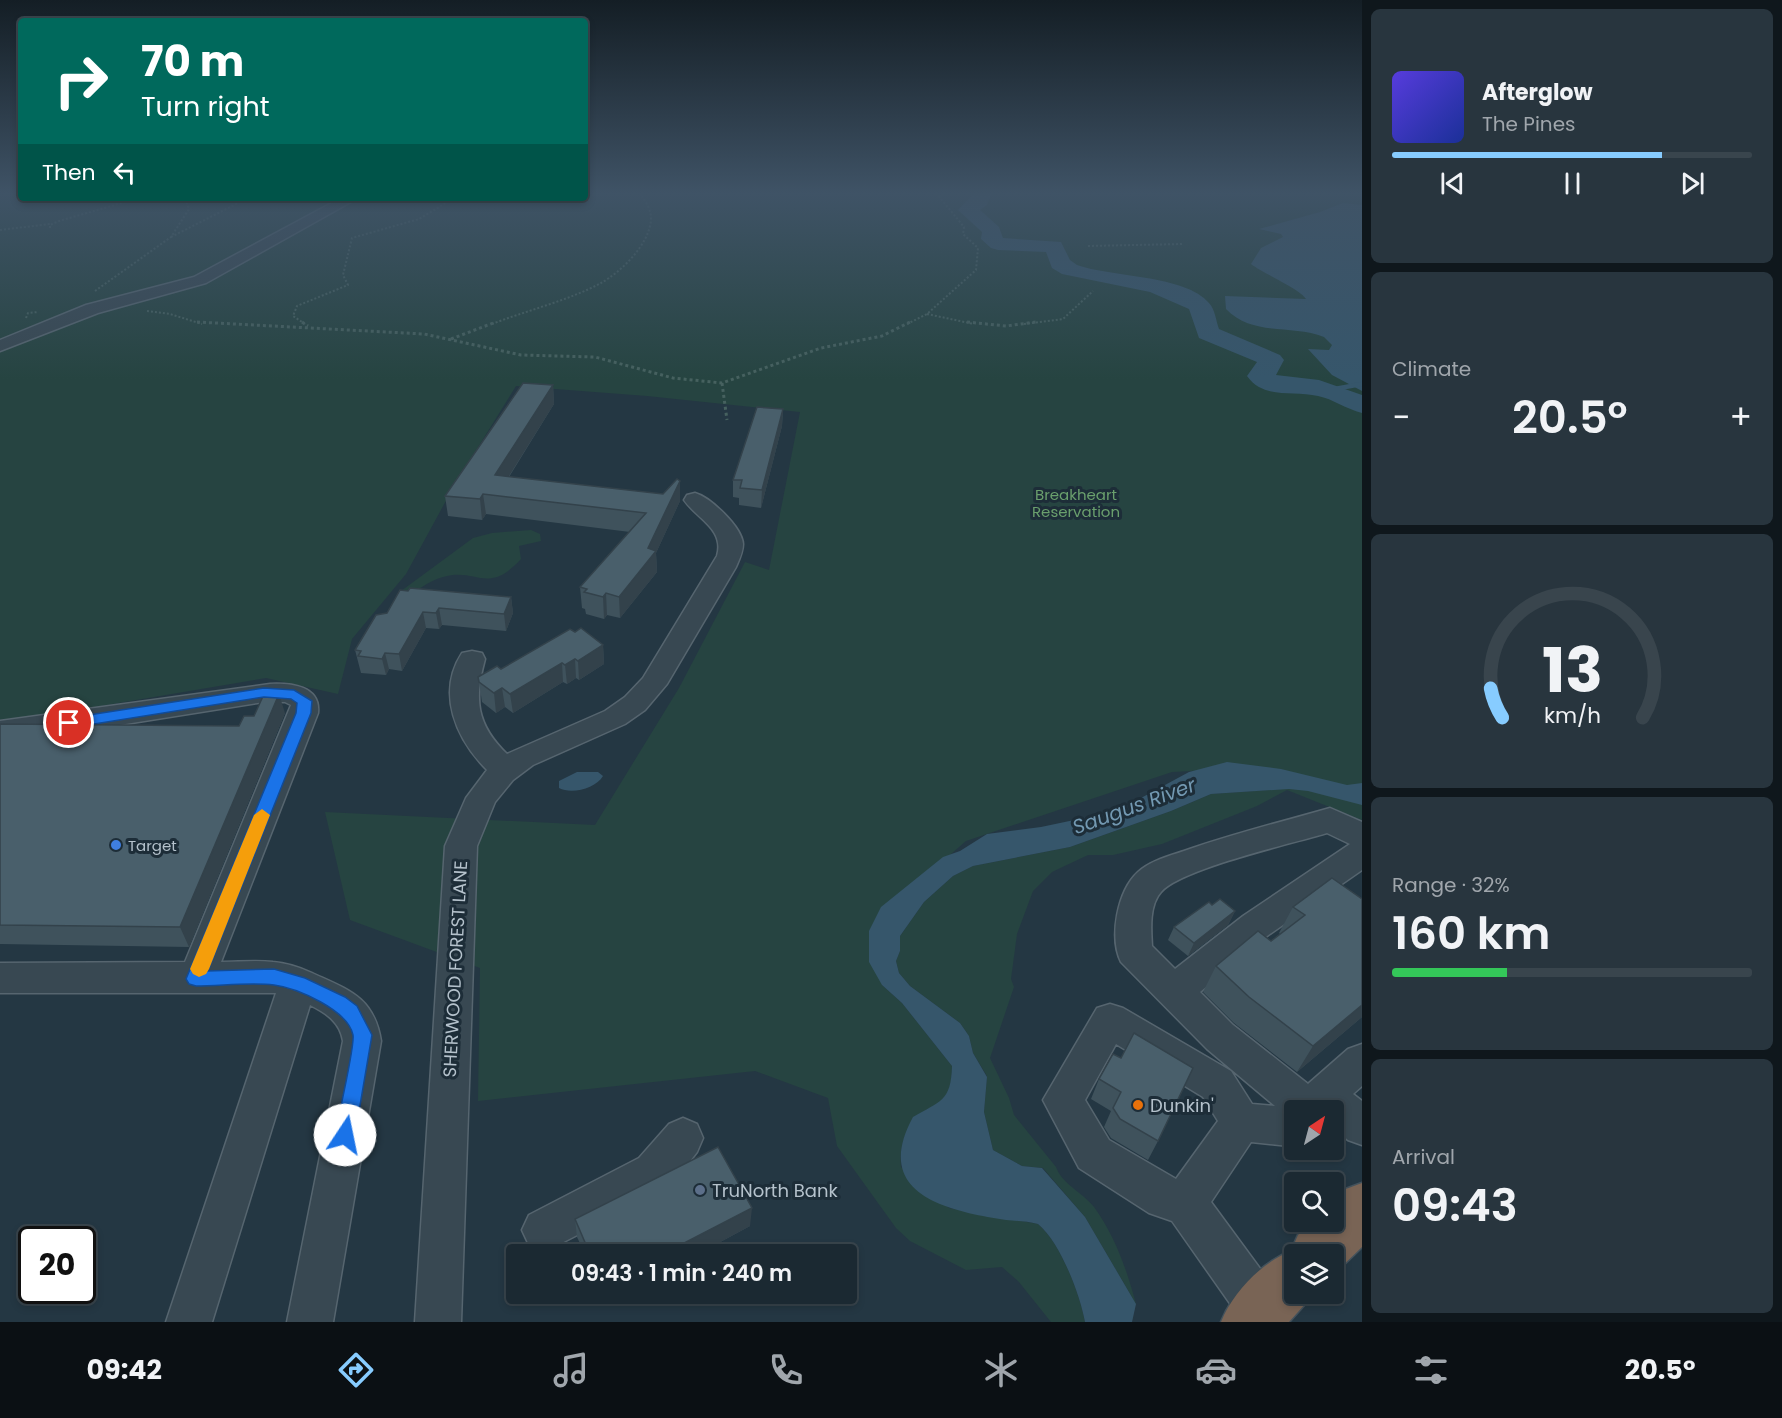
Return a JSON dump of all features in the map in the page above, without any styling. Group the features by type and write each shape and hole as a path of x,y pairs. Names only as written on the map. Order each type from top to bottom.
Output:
{"highway":[{"path":"1327,1244 1362,1209"}],"street":[{"path":"0,346 92,301 200,280 245,256"},
{"name":"SHERWOOD FOREST LANE","path":"438,1322 460,846 482,796 506,769 538,749 619,717 639,701 653,684 724,567 730,550 729,538 706,508 695,500"},
{"path":"472,659 464,688 465,707 481,747 506,769"},
{"path":"0,731 50,726 264,693 294,694 303,698 306,704 304,713 196,979"},
{"path":"1298,1100 1220,1037 1134,952 1132,918 1150,881 1190,860 1330,820 1362,836"},
{"path":"1174,991 1255,926 1362,853"},
{"path":"0,978 274,977 298,983 345,1007 359,1023 363,1035 310,1322"},
{"path":"189,1322 298,983"},
{"path":"1241,1122 1217,1084 1110,1020 1063,1100 1094,1154 1164,1198 1185,1203 1269,1302"},
{"path":"1319,1100 1362,1061"},
{"path":"1344,1120 1362,1126"},
{"path":"1241,1122 1284,1126"},
{"path":"1185,1203 1241,1122"},
{"path":"544,1230 654,1173 683,1138"}],"path":[{"path":"92,301 148,256"},
{"path":"308,326 293,316 297,306 348,285 343,275 348,256"},
{"path":"450,339 601,283 619,271 633,256"},
{"path":"92,301 170,314 203,324 248,327 308,326 424,334 478,348 521,355 595,357 673,378 722,383 821,348 882,336 927,314 976,270 978,256"},
{"path":"927,314 975,324 1006,326 1064,319 1093,291"},
{"path":"722,383 727,420"}],"green space":[{"name":"Breakheart Reservation","path":"0,256 1362,256 1362,820 1287,790 1257,806 1162,844 1113,855 1088,855 1052,872 1033,891 1017,934 1011,979 1014,987 990,1058 1009,1098 1014,1115 1067,1183 1094,1207 1101,1218 1120,1254 1136,1304 1085,1217 1043,1168 1022,1166 993,1150 984,1112 987,1076 973,1053 969,1036 960,1023 910,986 899,973 896,961 900,951 900,936 924,902 953,876 973,866 1070,847 1171,811 1211,794 1281,789 1233,769 1172,772 966,841 897,901 882,985 902,1003 952,1066 949,1090 943,1100 919,1115 905,1135 901,1151 901,1167 949,1208 1038,1224 1054,1243 1068,1269 1079,1297 1085,1322 1051,1322 1019,1282 1002,1267 966,1270 910,1241 896,1228 837,1146 828,1098 755,1071 478,1101 480,968 350,920 325,812 595,825 679,688 745,562 769,570 800,412 647,396 516,386 454,486 406,574 352,639 338,694 266,678 0,723"},
{"path":"531,530 540,534 541,541 519,546 521,559 499,576 490,578 465,575 443,577 401,598 397,594 473,538 492,533"}],"water":[{"path":"1256,256 1362,256 1362,391 1332,375 1308,349 1329,350 1332,345 1324,337 1312,333 1260,327 1237,318 1226,309 1225,296 1306,299 1297,291 1251,264"},
{"path":"1227,762 1281,769 1347,785 1362,783 1362,805 1308,791 1289,789 1211,794 1171,811 1070,847 973,866 953,876 924,902 900,936 900,951 896,961 899,973 910,986 960,1023 969,1036 973,1053 987,1077 984,1112 993,1150 1022,1166 1042,1168 1085,1217 1136,1304 1132,1322 1085,1322 1079,1297 1068,1269 1054,1243 1038,1224 960,1211 939,1204 921,1194 908,1181 901,1164 902,1143 913,1117 937,1103 946,1094 952,1066 902,1003 882,985 869,962 869,931 881,907 943,857 960,851 987,834 1041,827 1117,811 1189,772"},
{"path":"577,772 598,772 603,776 595,784 583,789 570,791 559,788 559,781"}],"building":[{"path":"523,383 553,385 495,475 663,494 677,479 680,481 648,548 656,551 619,597 606,593 603,597 584,592 587,589 580,587 646,513 483,494 480,499 445,496"},
{"path":"757,407 783,409 762,490 740,488 742,480 733,480"},
{"path":"410,588 511,597 504,614 439,608 436,613 423,612 399,654 385,653 382,659 358,656 361,651 355,650 376,615 387,613 400,590 408,591"},
{"path":"581,628 603,645 578,661 575,659 565,665 562,663 510,694 502,688 494,693 479,682 478,677 497,666 501,669 570,629 575,632"},
{"name":"Target","path":"264,694 279,694 180,927 0,925 0,724 239,726 244,716 254,716"},
{"path":"1332,878 1362,899 1362,1005 1313,1046 1249,997 1216,966 1258,931 1271,941 1305,915 1293,907"},
{"path":"1220,899 1235,911 1194,943 1174,927 1209,902 1212,905"},
{"name":"Dunkin'","path":"1134,1033 1193,1068 1158,1141 1120,1119 1113,1108 1121,1092 1099,1079 1113,1054 1121,1058"},
{"name":"TruNorth Bank","path":"718,1147 752,1208 682,1244 586,1244 575,1219"}],"waterway":[{"name":"Saugus River","path":"1057,256 1064,267 1081,273 1167,290 1190,300 1200,306 1208,333 1271,360 1260,376 1267,381 1281,386 1325,389 1362,405"},
{"path":"1329,390 1362,384"}],"slow traffic":[{"path":"199,969 262,815"}],"place":[{"name":"Target","path":"116,845"},
{"name":"Dunkin'","path":"1138,1105"},
{"name":"TruNorth Bank","path":"700,1190"}],"route":[{"path":"69,723 271,692 294,694 305,701 304,713 196,979 274,977 298,983 351,1012 359,1023 363,1035 345,1135"}]}
